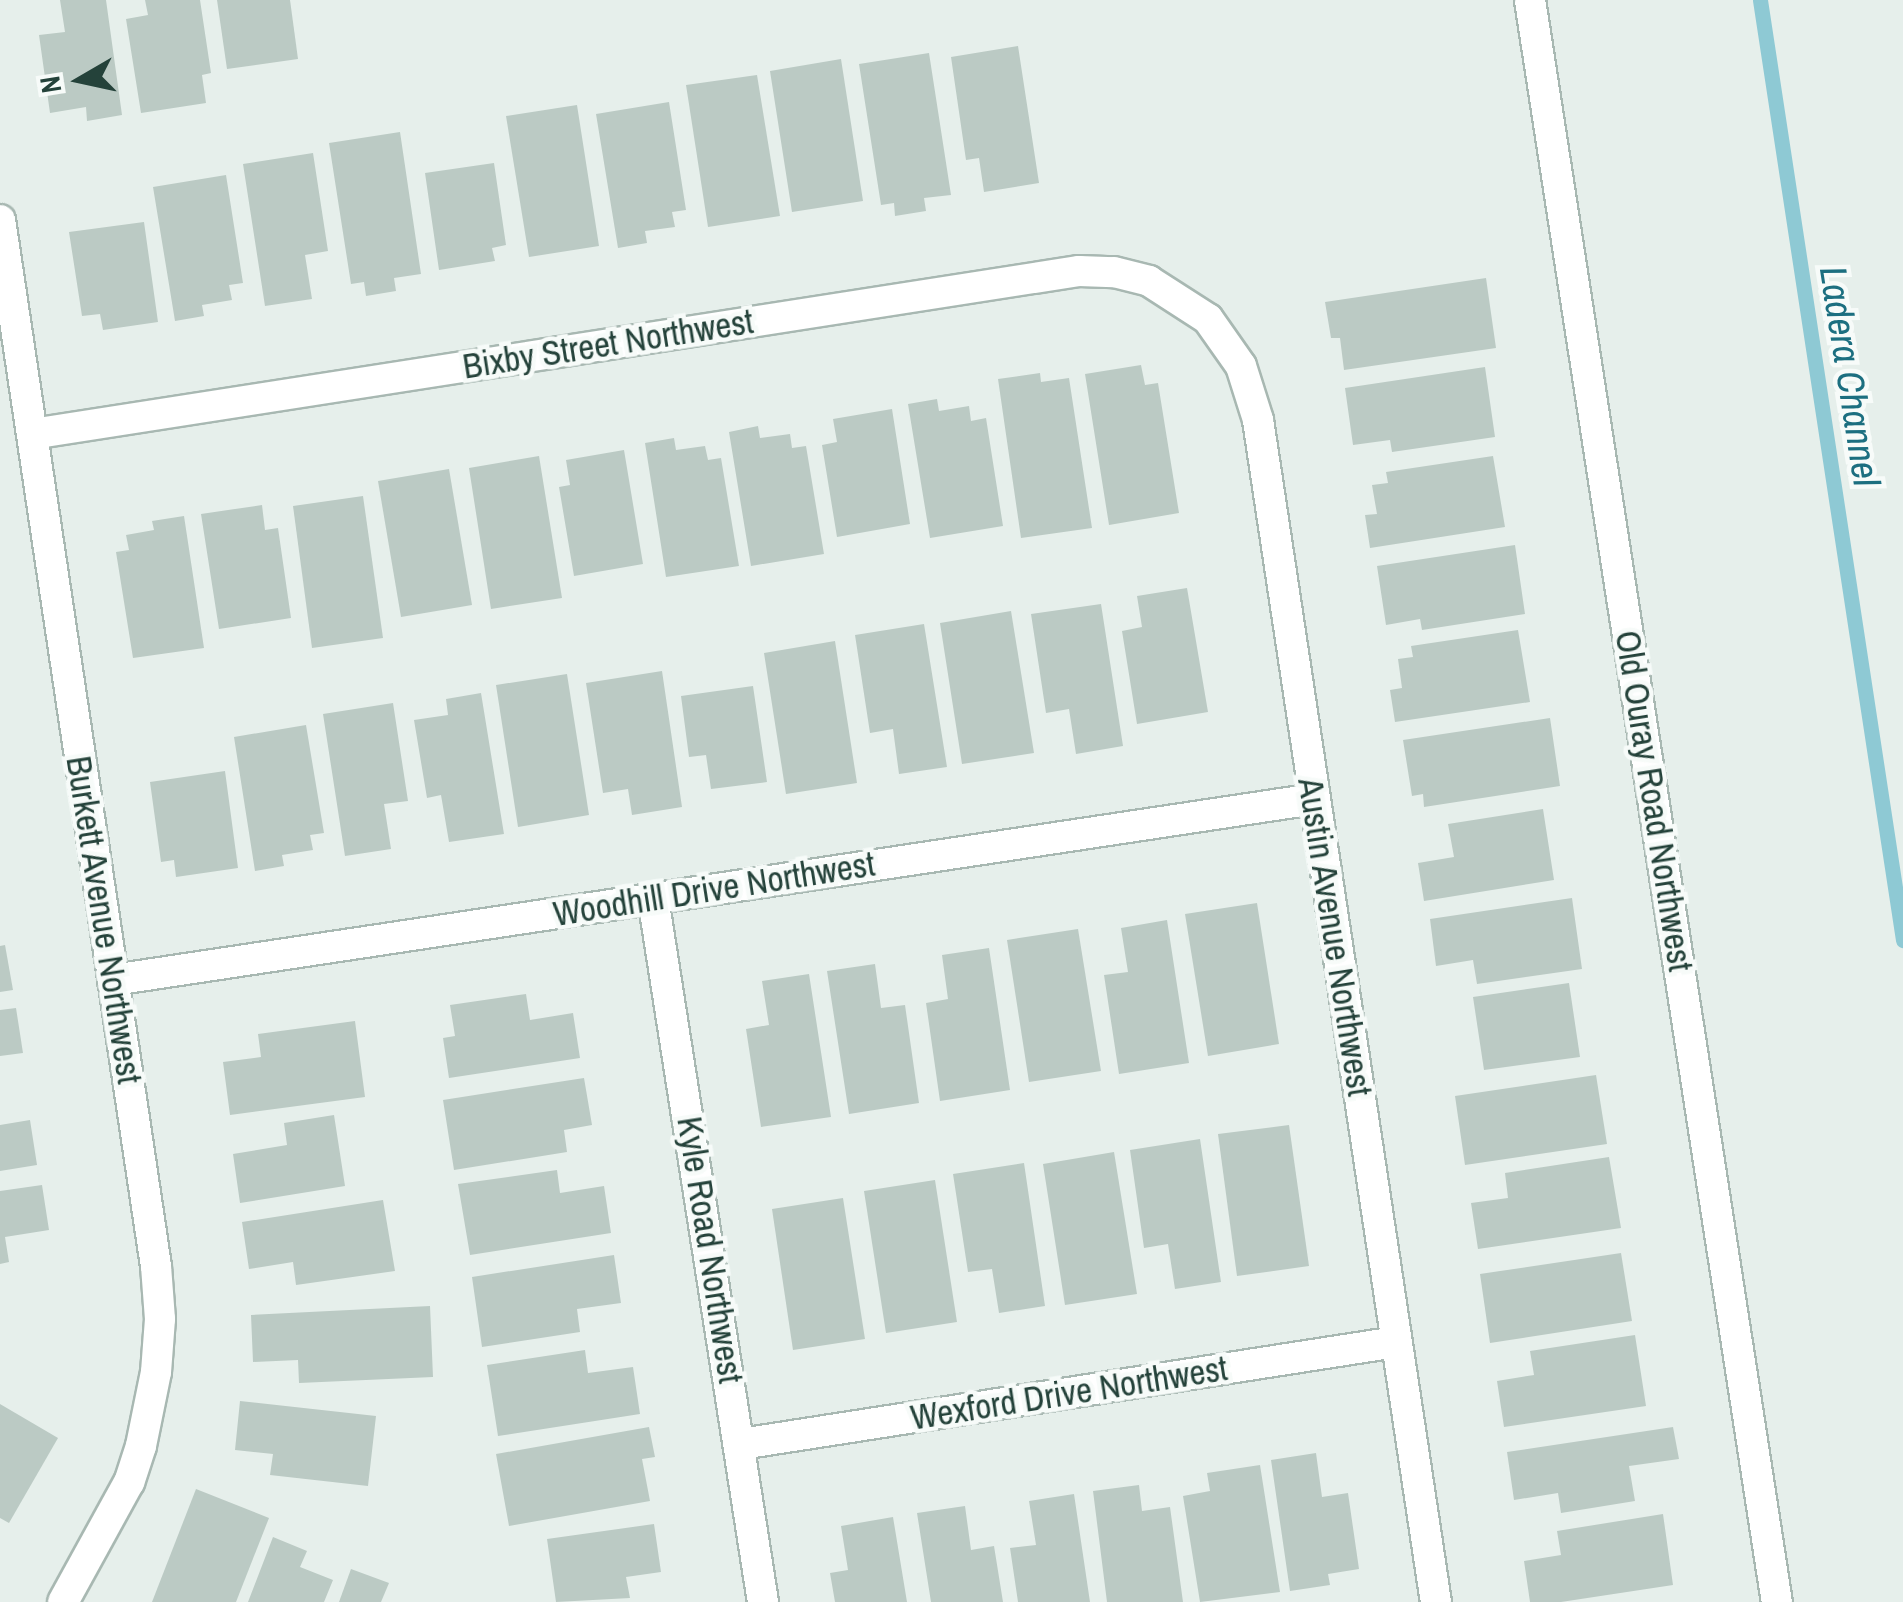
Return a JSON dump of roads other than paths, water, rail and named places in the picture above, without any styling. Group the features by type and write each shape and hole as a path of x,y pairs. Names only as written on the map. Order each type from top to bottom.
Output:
{"street":[{"name":"Old Ouray Road Northwest","path":"1530,0 1777,1602"},
{"name":"Burkett Avenue Northwest","path":"0,220 156,1266 156,1372 128,1482 63,1602"},
{"name":"Bixby Street Northwest","path":"32,434 1078,270 1114,272 1149,281 1180,297"},
{"name":"Austin Avenue Northwest","path":"1180,297 1227,341 1252,392 1436,1602"},
{"name":"Woodhill Drive Northwest","path":"113,980 1314,799"},
{"name":"Kyle Road Northwest","path":"653,898 763,1602"},
{"name":"Wexford Drive Northwest","path":"741,1444 1396,1342"}],"waterway":[{"name":"Ladera Channel","path":"1760,0 1903,940"}]}
